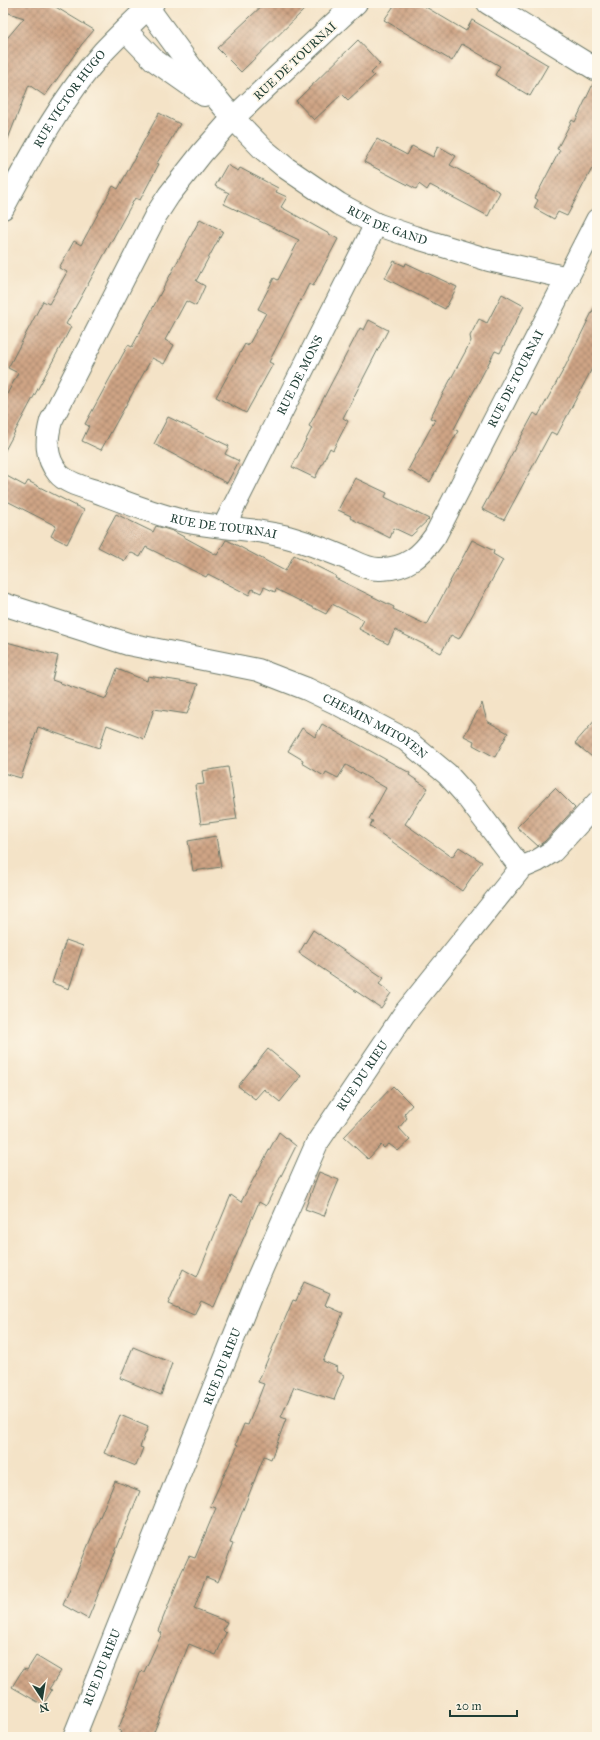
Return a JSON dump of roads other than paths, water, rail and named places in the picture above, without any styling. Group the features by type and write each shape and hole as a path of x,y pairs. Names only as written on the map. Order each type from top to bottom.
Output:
{"street":[{"name":"RUE DE TOURNAI","path":"356,3 233,118 184,175 156,216 51,421 47,437 47,450 51,463 58,474 71,482 123,502 186,521 254,530 285,537 333,553 366,568 380,570 407,564 417,558 435,536 597,220"},
{"path":"488,3 597,70"},
{"path":"151,5 194,71 233,118"},
{"name":"RUE VICTOR HUGO","path":"3,208 29,158 59,110 102,53 151,5"},
{"path":"125,30 154,60 233,118"},
{"name":"RUE DE GAND","path":"233,118 263,149 286,168 339,204 376,224 489,260 568,278"},
{"name":"RUE DE MONS","path":"224,526 376,224"},
{"name":"CHEMIN MITOYEN","path":"3,604 128,644 258,670 307,689 341,706 406,740 446,774 464,793 521,868"},
{"path":"521,868 537,861 554,850 597,803"},
{"name":"RUE DU RIEU","path":"74,1737 253,1289 317,1143 404,1014 521,868"}]}
